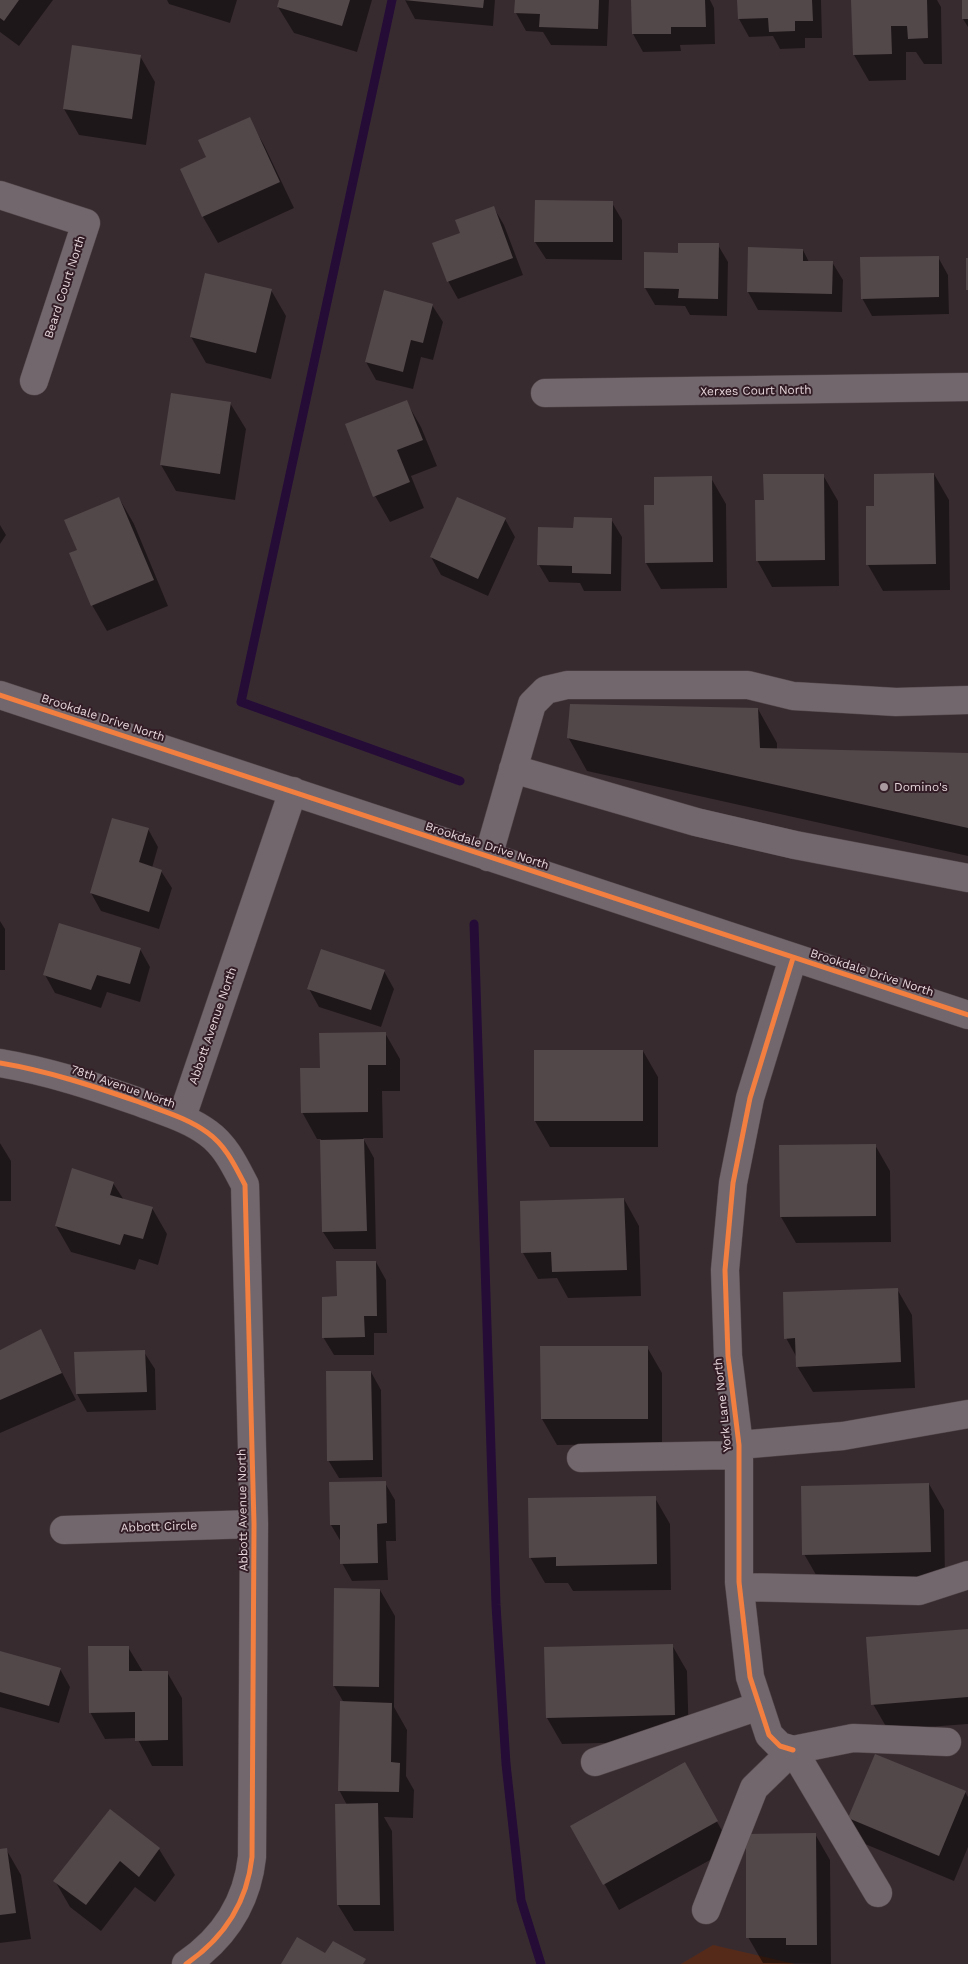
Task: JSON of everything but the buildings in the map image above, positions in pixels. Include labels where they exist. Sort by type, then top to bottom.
[{"type":"street","name":"Beard Court North","points":[[0,195],[86,223],[34,381]]},
{"type":"street","name":"Xerxes Court North","points":[[545,392],[968,387]]},
{"type":"street","points":[[488,856],[532,704],[546,690],[567,685],[748,685],[793,696],[896,702],[968,700]]},
{"type":"street","name":"Brookdale Drive North","points":[[0,695],[968,1015]]},
{"type":"street","points":[[513,769],[696,822],[777,841],[968,878]]},
{"type":"street","name":"Abbott Avenue North","points":[[186,1964],[203,1952],[227,1925],[249,1883],[252,1857],[254,1524],[244,1185],[231,1156],[209,1133],[182,1117],[292,791]]},
{"type":"street","name":"York Lane North","points":[[793,958],[750,1098],[733,1183],[725,1270],[728,1356],[739,1450],[740,1587],[750,1677],[769,1734],[780,1746],[793,1750]]},
{"type":"street","name":"78th Avenue North","points":[[0,1063],[26,1067],[83,1083],[182,1117]]},
{"type":"street","name":"York Lane North","points":[[739,1450],[843,1436],[968,1414]]},
{"type":"street","points":[[581,1458],[739,1450]]},
{"type":"street","name":"Abbott Circle","points":[[64,1530],[254,1524]]},
{"type":"street","points":[[740,1587],[919,1592],[968,1574]]},
{"type":"street","points":[[595,1762],[759,1706]]},
{"type":"street","points":[[706,1910],[754,1788],[793,1750],[853,1738],[947,1742]]},
{"type":"street","points":[[793,1750],[878,1893]]},
{"type":"shaded area","points":[[713,1945],[795,1964],[681,1964]]},
{"type":"waterway","points":[[392,0],[241,702],[460,781]]},
{"type":"waterway","points":[[474,924],[496,1605],[506,1764],[521,1900],[541,1964]]},
{"type":"cycle path","points":[[0,695],[968,1015]]},
{"type":"cycle path","points":[[793,958],[750,1098],[733,1183],[725,1270],[728,1356],[739,1445],[739,1582],[750,1677],[769,1735],[780,1746],[793,1750]]},
{"type":"cycle path","points":[[0,1063],[36,1070],[87,1085],[175,1115],[192,1123],[208,1133],[220,1144],[230,1157],[245,1185],[254,1524],[252,1857],[245,1889],[231,1918],[212,1943],[186,1964]]},
{"type":"place","name":"Domino's","points":[[884,787]]}]
